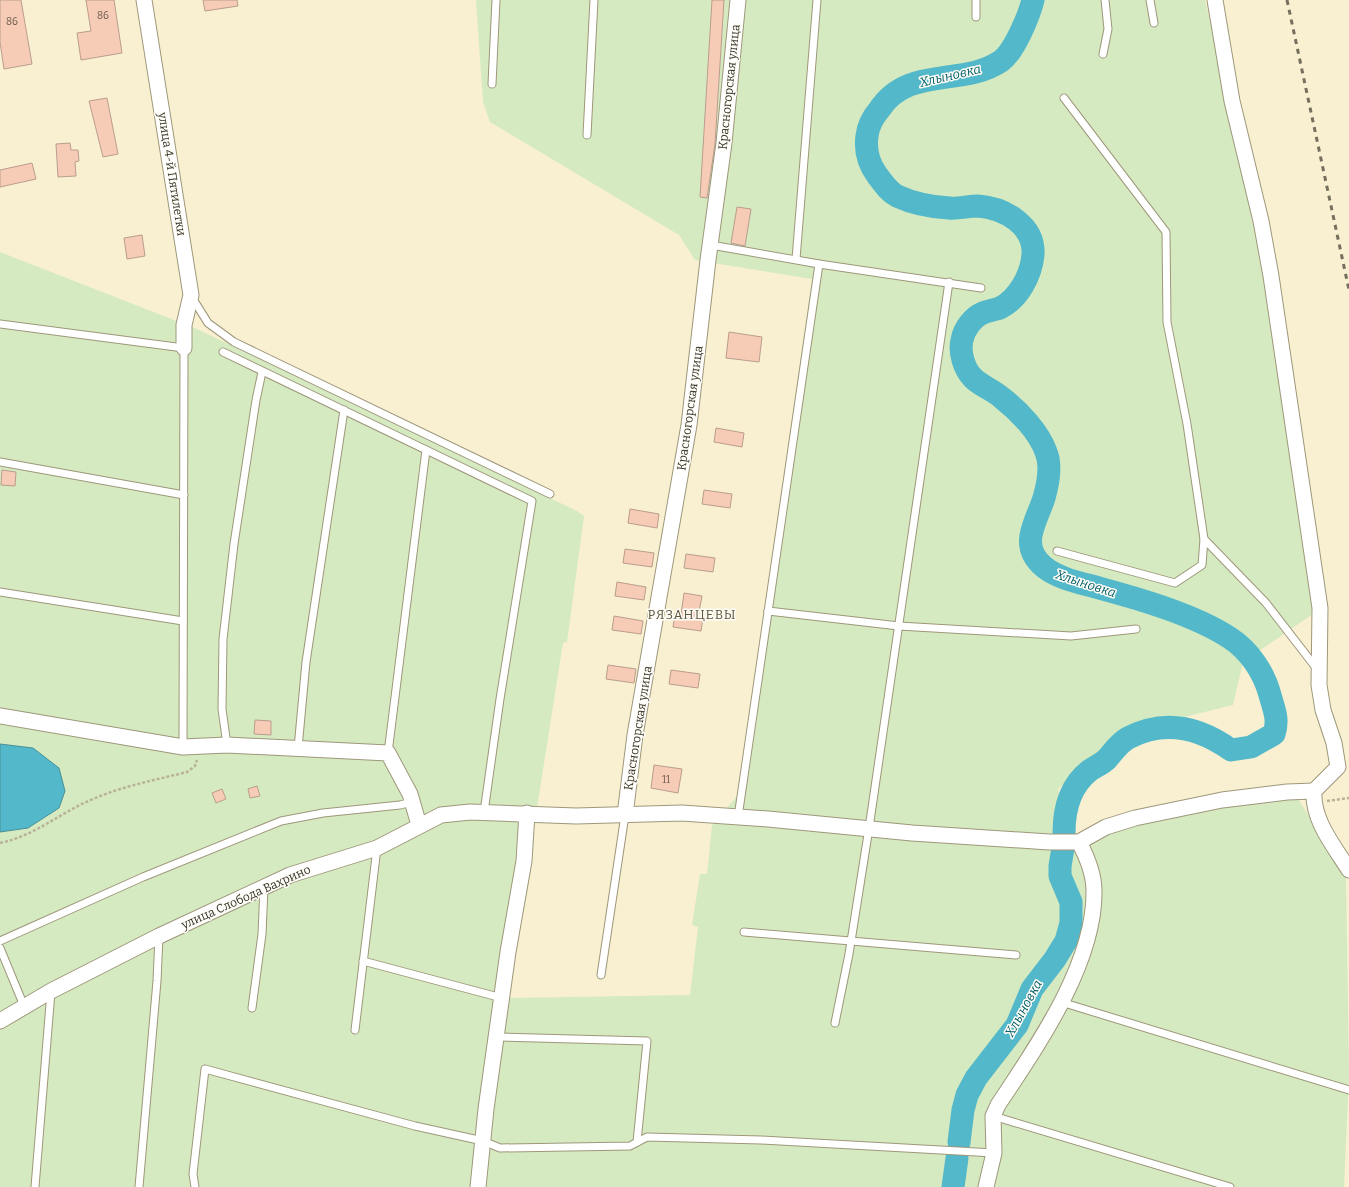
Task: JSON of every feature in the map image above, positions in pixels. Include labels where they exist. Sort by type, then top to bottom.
[{"type":"street","name":"улица 4-й Пятилетки","points":[[144,0],[191,295],[184,325],[184,348]]},
{"type":"street","name":"Красногорская улица","points":[[625,814],[635,735],[689,425],[724,143],[738,0]]},
{"type":"street","points":[[1215,0],[1232,101],[1262,221],[1320,608],[1319,671],[1323,710],[1334,743],[1338,767],[1313,797]]},
{"type":"street","points":[[0,716],[183,747],[227,745],[388,753],[412,802],[419,825]]},
{"type":"street","points":[[986,1187],[994,1153],[993,1116],[998,1105],[1054,1017],[1084,952],[1094,891],[1087,856],[1079,842],[1106,827],[1135,818],[1222,800],[1287,792],[1313,797]]},
{"type":"street","points":[[1313,797],[1326,835],[1349,870]]},
{"type":"street","name":"улица Слобода Вахрино","points":[[0,1021],[51,991],[159,936],[290,875],[377,848],[441,815],[484,812],[576,816],[682,813],[1055,842],[1079,842]]},
{"type":"street","points":[[478,1187],[496,1037],[524,861],[527,813]]},
{"type":"lane","points":[[492,84],[496,0]]},
{"type":"lane","points":[[587,136],[594,0]]},
{"type":"lane","points":[[796,259],[817,0]]},
{"type":"lane","points":[[976,0],[976,17]]},
{"type":"lane","points":[[1103,54],[1108,29],[1105,0]]},
{"type":"lane","points":[[1150,0],[1154,23]]},
{"type":"lane","points":[[1057,551],[1175,583],[1202,565],[1204,539],[1187,424],[1167,322],[1166,232],[1064,98]]},
{"type":"lane","points":[[711,245],[819,264],[949,282],[981,288]]},
{"type":"lane","points":[[738,817],[819,264]]},
{"type":"lane","points":[[835,1023],[849,954],[850,940],[869,828],[949,282]]},
{"type":"lane","points":[[191,295],[196,307],[208,323],[234,342],[550,494]]},
{"type":"lane","points":[[0,324],[184,348],[183,747]]},
{"type":"lane","points":[[223,352],[532,501],[500,699],[484,812]]},
{"type":"lane","points":[[227,745],[222,709],[223,639],[237,529],[262,372]]},
{"type":"lane","points":[[298,748],[306,662],[344,410]]},
{"type":"lane","points":[[388,753],[426,450]]},
{"type":"lane","points":[[0,462],[184,494]]},
{"type":"lane","points":[[1204,539],[1266,603],[1319,671]]},
{"type":"lane","points":[[0,592],[183,621]]},
{"type":"lane","points":[[768,611],[899,626],[1071,636],[1136,629]]},
{"type":"lane","points":[[0,941],[143,877],[281,821],[323,813],[400,805],[412,802]]},
{"type":"lane","points":[[601,975],[625,814]]},
{"type":"lane","points":[[355,1030],[377,848]]},
{"type":"lane","points":[[252,1008],[262,934],[264,887]]},
{"type":"lane","points":[[744,932],[850,940],[1016,956]]},
{"type":"lane","points":[[139,1187],[157,982],[159,936]]},
{"type":"lane","points":[[0,948],[24,1006]]},
{"type":"lane","points":[[363,961],[502,998]]},
{"type":"lane","points":[[35,1187],[51,991]]},
{"type":"lane","points":[[1061,1002],[1349,1090]]},
{"type":"lane","points":[[496,1037],[647,1041],[638,1142]]},
{"type":"lane","points":[[195,1187],[193,1174],[205,1069],[414,1126],[483,1141],[500,1148],[630,1146],[647,1137],[761,1140],[994,1153]]},
{"type":"lane","points":[[993,1116],[1230,1187]]},
{"type":"path","points":[[0,843],[17,839],[41,829],[65,813],[111,792],[187,772],[195,766],[201,746]]},
{"type":"path","points":[[1313,797],[1349,798]]},
{"type":"green space","points":[[476,0],[1205,0],[1252,204],[1313,614],[1243,662],[1233,705],[1160,723],[1103,751],[1058,789],[1079,841],[1114,825],[1292,789],[1346,875],[1349,1075],[1344,1187],[0,1187],[0,252],[197,329],[577,511],[584,516],[567,642],[563,643],[507,998],[690,995],[698,927],[692,925],[700,874],[707,874],[712,825],[738,795],[812,279],[695,260],[679,235],[490,122],[483,102]]},
{"type":"water","points":[[0,744],[33,748],[59,768],[65,791],[59,808],[28,828],[0,832]]},
{"type":"building","points":[[0,0],[21,0],[32,64],[4,69],[0,42]]},
{"type":"building","points":[[86,0],[114,0],[122,53],[81,60],[77,33],[91,31]]},
{"type":"building","points":[[203,0],[237,0],[238,6],[205,11]]},
{"type":"building","points":[[712,0],[724,0],[715,144],[707,198],[700,197]]},
{"type":"building","points":[[107,98],[118,154],[103,157],[89,101]]},
{"type":"building","points":[[70,143],[71,150],[78,150],[79,161],[75,162],[76,176],[58,177],[56,144]]},
{"type":"building","points":[[32,163],[36,179],[0,187],[0,170]]},
{"type":"building","points":[[737,207],[751,209],[745,246],[731,243]]},
{"type":"building","points":[[142,235],[145,256],[127,259],[124,238]]},
{"type":"building","points":[[729,332],[762,337],[759,362],[726,358]]},
{"type":"building","points":[[716,428],[744,433],[742,447],[714,442]]},
{"type":"building","points":[[2,470],[16,472],[15,486],[1,485]]},
{"type":"building","points":[[704,490],[732,494],[730,508],[702,504]]},
{"type":"building","points":[[630,509],[659,514],[657,528],[628,523]]},
{"type":"building","points":[[625,549],[654,553],[652,567],[623,563]]},
{"type":"building","points":[[686,554],[715,558],[713,572],[684,568]]},
{"type":"building","points":[[617,582],[646,587],[644,600],[615,596]]},
{"type":"building","points":[[684,593],[702,596],[698,617],[703,618],[701,631],[673,627],[675,613],[681,614]]},
{"type":"building","points":[[614,616],[643,621],[641,634],[612,630]]},
{"type":"building","points":[[608,665],[636,669],[634,683],[606,679]]},
{"type":"building","points":[[671,670],[700,674],[698,688],[669,684]]},
{"type":"building","points":[[255,720],[271,721],[271,735],[254,734]]},
{"type":"building","points":[[654,765],[682,769],[678,793],[651,788]]},
{"type":"building","points":[[257,786],[260,796],[250,798],[248,789]]},
{"type":"building","points":[[222,789],[226,799],[216,803],[212,793]]},
{"type":"waterway","name":"Хлыновка","points":[[1033,0],[1025,24],[1016,42],[1001,61],[986,69],[920,82],[905,87],[891,96],[879,110],[868,129],[867,152],[870,162],[874,171],[884,184],[897,196],[916,203],[936,207],[988,207],[1007,214],[1016,220],[1029,235],[1032,244],[1032,263],[1030,271],[1018,293],[1007,304],[1000,308],[983,313],[972,320],[963,336],[961,350],[967,370],[973,378],[998,395],[1022,416],[1039,437],[1048,457],[1048,481],[1044,498],[1031,534],[1030,542],[1036,559],[1044,567],[1063,578],[1167,608],[1201,622],[1230,638],[1244,649],[1260,671],[1267,687],[1276,719],[1274,734],[1251,747],[1231,750],[1206,736],[1181,728],[1168,727],[1155,729],[1141,732],[1128,738],[1119,745],[1107,759],[1082,777],[1077,784],[1069,799],[1065,816],[1064,833]]},
{"type":"waterway","name":"Хлыновка","points":[[959,1142],[963,1110],[967,1095],[976,1078],[1017,1025],[1032,989],[1055,959],[1066,941],[1071,923],[1071,902],[1060,876],[1063,848]]},
{"type":"waterway","name":"Хлыновка","points":[[953,1187],[957,1158]]},
{"type":"railway","points":[[1287,0],[1349,290]]},
{"type":"district","name":"РЯЗАНЦЕВЫ","points":[[692,614]]}]
